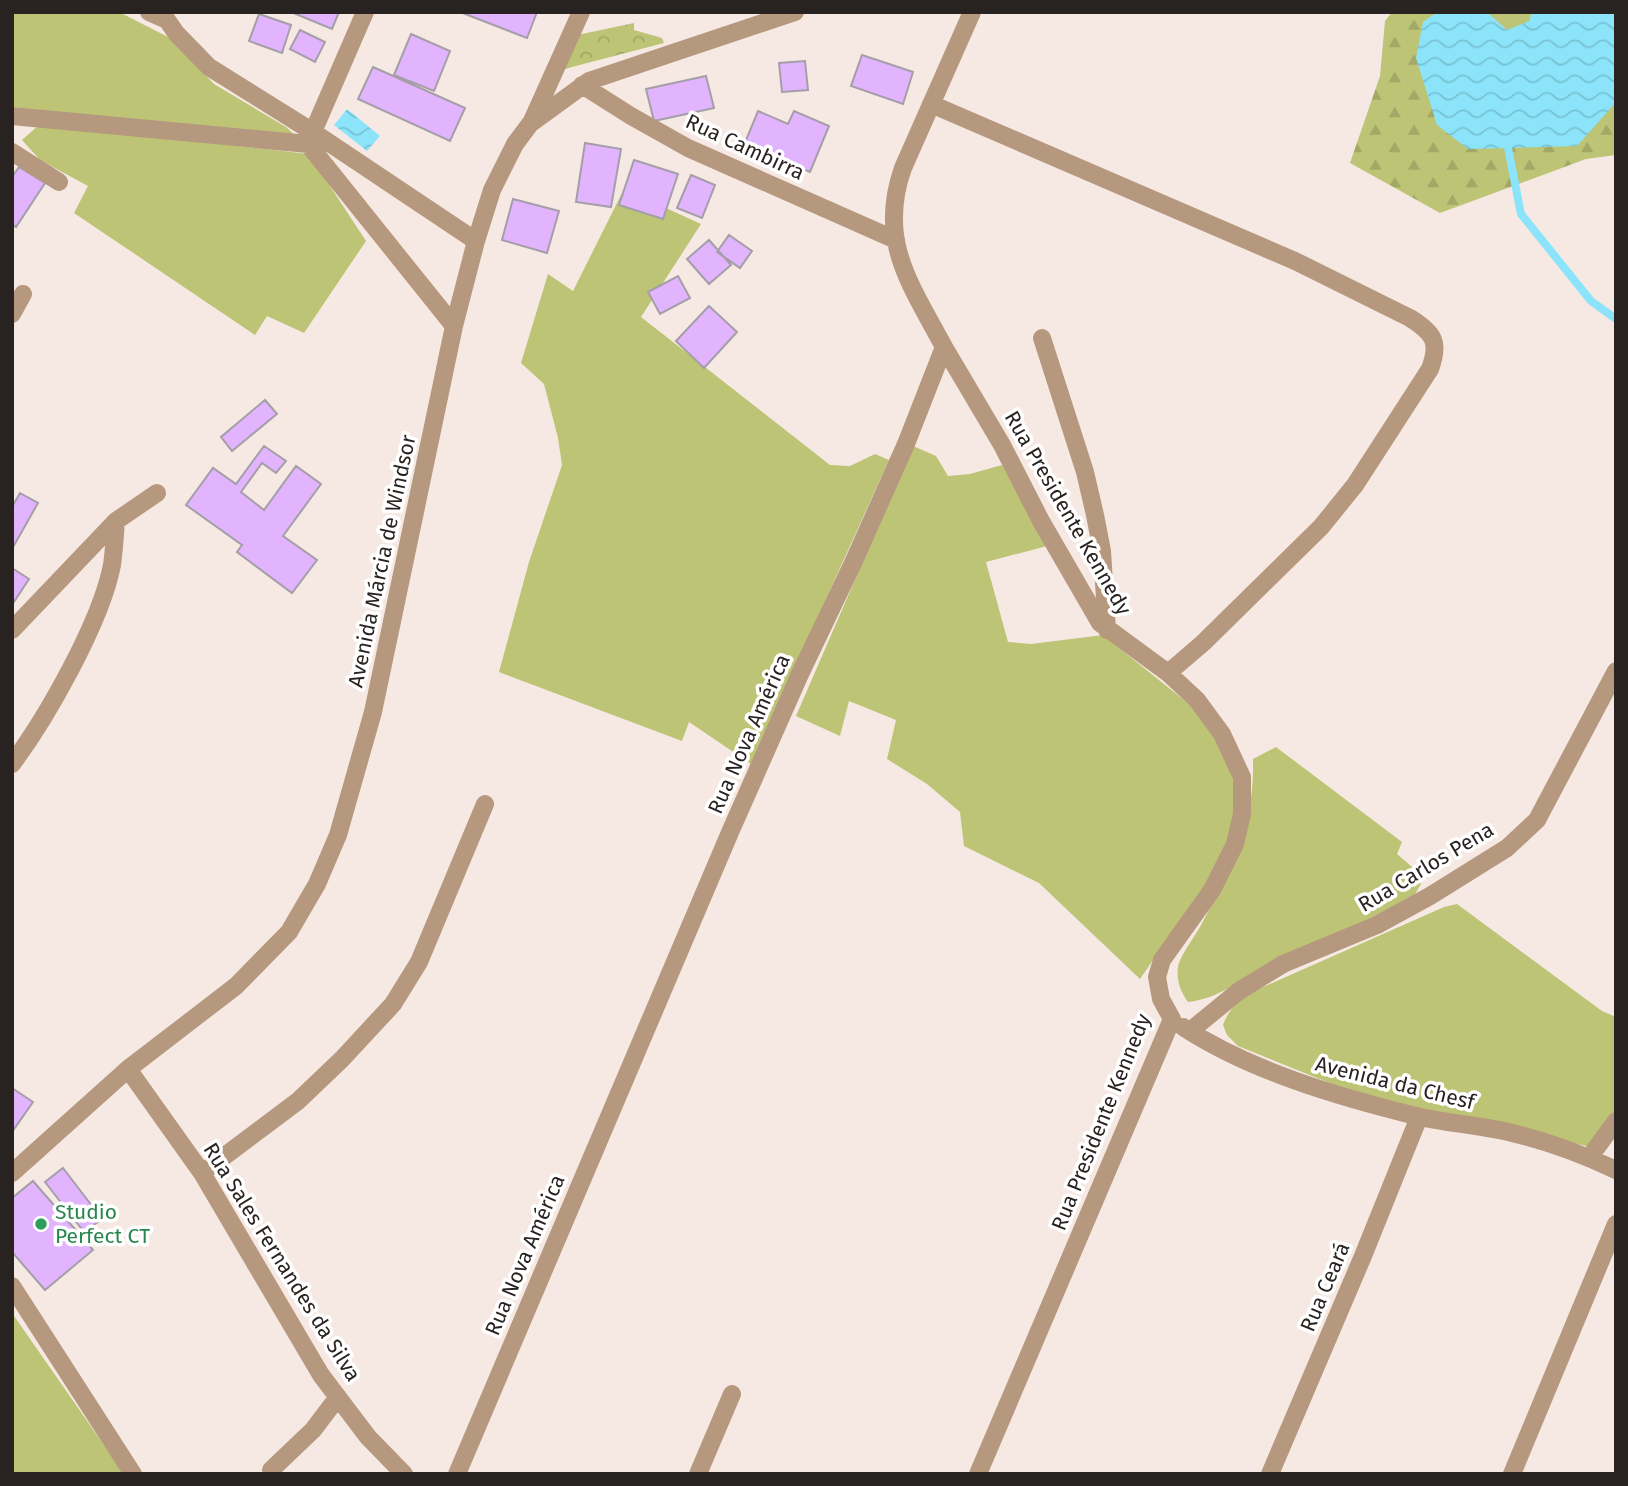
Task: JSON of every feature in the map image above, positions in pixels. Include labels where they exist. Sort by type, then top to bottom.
[{"type":"street","points":[[149,12],[166,16],[176,33],[209,67],[310,138],[476,241]]},
{"type":"street","points":[[310,138],[365,12]]},
{"type":"street","points":[[530,124],[581,12]]},
{"type":"street","name":"Avenida Márcia de Windsor","points":[[12,1173],[128,1069],[236,986],[289,932],[317,884],[338,835],[373,712],[454,326],[476,241],[501,172],[515,144],[530,124],[582,85],[609,73],[742,32],[795,12]]},
{"type":"street","points":[[944,347],[904,272],[892,210],[895,191],[972,12]]},
{"type":"street","name":"Rua Cambirra","points":[[582,85],[688,148],[896,240]]},
{"type":"street","points":[[931,104],[1294,261],[1410,318],[1425,327],[1432,336],[1436,352],[1430,369],[1355,485],[1286,564],[1168,673]]},
{"type":"street","points":[[12,116],[310,138],[454,326]]},
{"type":"street","points":[[12,152],[59,181]]},
{"type":"street","points":[[12,314],[23,294]]},
{"type":"street","points":[[1042,338],[1095,514],[1102,551],[1107,630]]},
{"type":"street","name":"Rua Presidente Kennedy","points":[[944,347],[1002,445],[1041,521],[1100,623],[1168,673],[1196,700],[1222,734],[1242,777],[1242,814],[1235,844],[1212,890],[1162,960],[1157,977],[1161,999],[1172,1019],[978,1474]]},
{"type":"street","name":"Rua Nova América","points":[[457,1474],[731,830],[800,674],[891,480],[944,347]]},
{"type":"street","points":[[12,630],[117,521],[157,493]]},
{"type":"street","points":[[12,764],[49,706],[100,605],[111,566],[117,521]]},
{"type":"street","name":"Rua Carlos Pena","points":[[1190,1031],[1239,991],[1283,964],[1377,925],[1430,897],[1507,848],[1537,820],[1616,671]]},
{"type":"street","points":[[202,1174],[298,1101],[393,1004],[419,962],[485,804]]},
{"type":"street","name":"Avenida da Chesf","points":[[1172,1019],[1190,1031],[1293,1080],[1419,1117],[1516,1134],[1589,1158],[1616,1170]]},
{"type":"street","name":"Rua Sales Fernandes da Silva","points":[[128,1069],[202,1174],[302,1343],[338,1397],[368,1437],[404,1474]]},
{"type":"street","name":"Rua Ceará","points":[[1270,1474],[1358,1269],[1419,1117]]},
{"type":"street","points":[[1589,1158],[1616,1121]]},
{"type":"street","points":[[1512,1474],[1616,1224]]},
{"type":"street","points":[[12,1286],[133,1474]]},
{"type":"street","points":[[698,1474],[732,1394]]},
{"type":"street","points":[[271,1469],[313,1430],[338,1397]]},
{"type":"green space","points":[[12,12],[119,12],[170,38],[214,84],[286,127],[299,139],[12,107]]},
{"type":"green space","points":[[1392,12],[1616,12],[1616,155],[1586,159],[1440,213],[1350,163],[1380,76],[1385,21]]},
{"type":"green space","points":[[634,23],[634,30],[662,38],[664,43],[549,73],[563,38]]},
{"type":"green space","points":[[40,124],[309,154],[366,241],[304,333],[267,316],[255,335],[74,213],[88,186],[40,160],[22,140]]},
{"type":"green space","points":[[624,189],[701,224],[641,317],[830,465],[850,466],[875,454],[889,460],[751,764],[689,722],[682,741],[499,672],[529,562],[562,465],[544,384],[521,363],[548,274],[573,291]]},
{"type":"green space","points":[[913,446],[936,456],[948,476],[970,474],[1002,465],[1047,546],[986,562],[1008,642],[1031,644],[1103,635],[1195,709],[1215,738],[1235,776],[1238,816],[1209,886],[1175,928],[1140,979],[1039,883],[964,846],[960,812],[927,784],[887,759],[896,720],[849,701],[840,736],[796,716]]},
{"type":"green space","points":[[1276,747],[1402,842],[1397,854],[1418,872],[1421,884],[1414,896],[1406,902],[1272,964],[1221,992],[1188,1002],[1178,982],[1179,962],[1201,925],[1239,846],[1250,805],[1253,759]]},
{"type":"green space","points":[[1457,904],[1602,1011],[1616,1017],[1616,1113],[1590,1147],[1501,1126],[1384,1105],[1238,1046],[1227,1035],[1223,1025],[1231,1009],[1254,991],[1444,907]]},
{"type":"green space","points":[[12,1313],[124,1474],[12,1474]]},
{"type":"water","points":[[1437,12],[1487,12],[1507,30],[1529,21],[1532,12],[1616,12],[1616,102],[1577,146],[1468,149],[1437,125],[1416,58],[1423,22]]},
{"type":"water","points":[[347,109],[380,136],[367,151],[334,125]]},
{"type":"building","points":[[291,12],[339,12],[332,29]]},
{"type":"building","points":[[460,12],[537,12],[527,38]]},
{"type":"building","points":[[259,14],[291,25],[282,53],[249,41]]},
{"type":"building","points":[[300,30],[325,42],[315,62],[290,49]]},
{"type":"building","points":[[411,34],[450,51],[434,91],[394,75]]},
{"type":"building","points":[[862,55],[913,72],[903,104],[851,86]]},
{"type":"building","points":[[805,61],[808,90],[782,92],[779,63]]},
{"type":"building","points":[[373,67],[465,108],[450,141],[358,99]]},
{"type":"building","points":[[706,76],[714,108],[654,121],[646,89]]},
{"type":"building","points":[[758,111],[788,124],[794,111],[829,126],[810,172],[744,145]]},
{"type":"building","points":[[585,143],[621,149],[611,207],[576,202]]},
{"type":"building","points":[[634,160],[678,174],[663,219],[619,205]]},
{"type":"building","points":[[19,167],[45,183],[16,227],[12,224],[12,177]]},
{"type":"building","points":[[691,175],[715,185],[702,218],[677,208]]},
{"type":"building","points":[[513,199],[559,211],[547,253],[502,240]]},
{"type":"building","points":[[729,235],[752,251],[740,268],[717,252]]},
{"type":"building","points":[[709,240],[731,265],[709,284],[687,259]]},
{"type":"building","points":[[678,276],[690,298],[660,314],[648,292]]},
{"type":"building","points":[[709,306],[737,332],[704,368],[676,341]]},
{"type":"building","points":[[265,400],[277,414],[232,451],[221,437]]},
{"type":"building","points":[[264,446],[286,461],[276,473],[262,463],[241,492],[264,510],[296,466],[321,484],[283,536],[317,560],[292,593],[237,552],[242,545],[186,505],[213,468],[236,484]]},
{"type":"building","points":[[20,493],[38,503],[12,549],[12,507]]},
{"type":"building","points":[[12,568],[29,579],[12,605]]},
{"type":"building","points":[[12,1088],[33,1102],[12,1132]]},
{"type":"building","points":[[63,1168],[102,1219],[84,1232],[45,1182]]},
{"type":"building","name":"Studio Perfect CT","points":[[33,1181],[93,1250],[45,1290],[12,1252],[12,1198]]},
{"type":"waterway","points":[[1508,148],[1521,214],[1591,301],[1616,319]]},
{"type":"place","name":"Studio Perfect CT","points":[[41,1224]]}]
